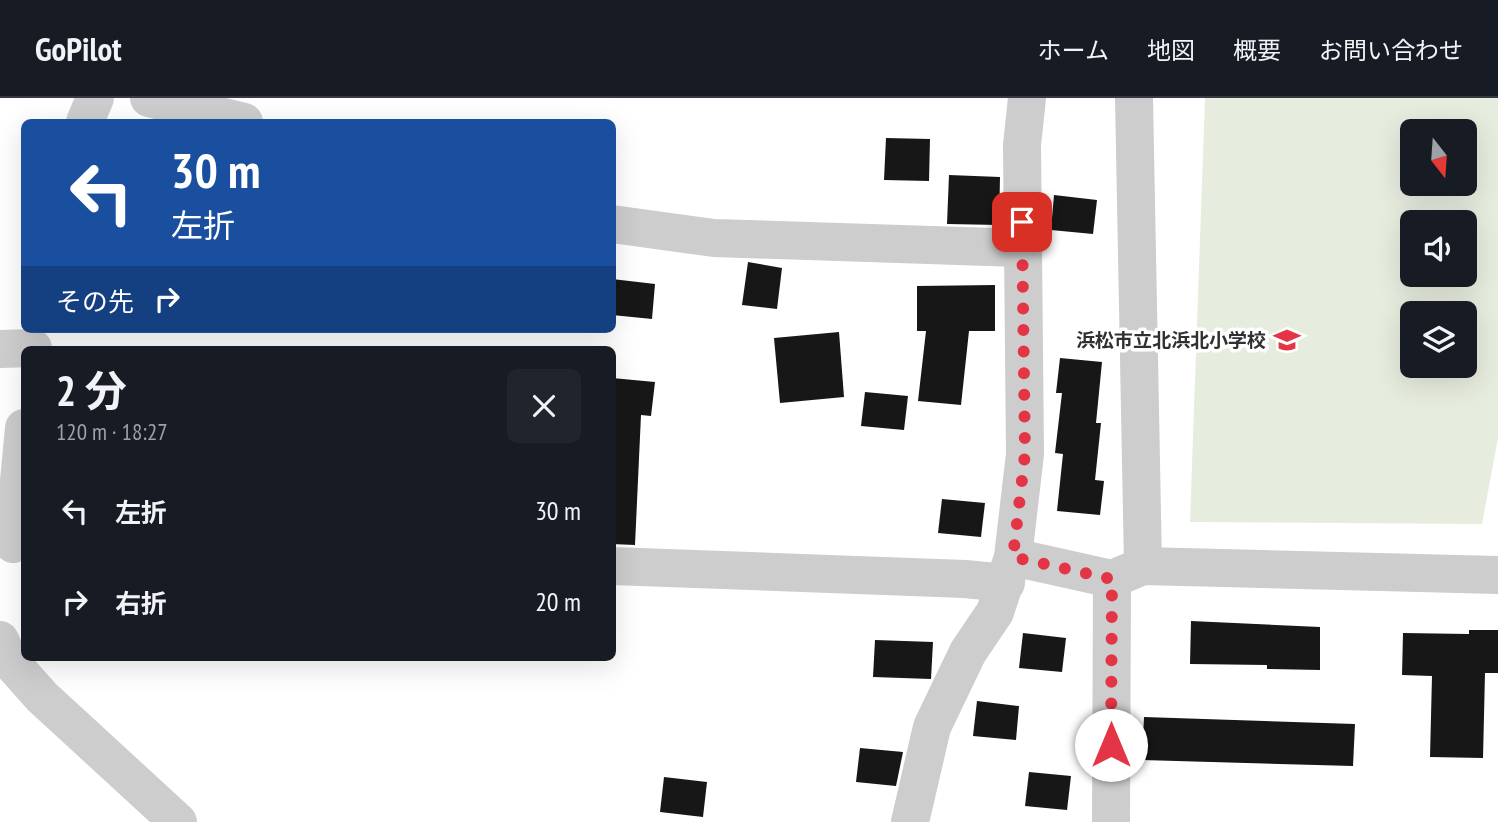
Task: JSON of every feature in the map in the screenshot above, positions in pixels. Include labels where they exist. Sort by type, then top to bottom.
[{"type":"street","points":[[86,119],[95,98]]},
{"type":"street","points":[[149,98],[158,98],[233,119]]},
{"type":"street","points":[[910,822],[932,727],[968,652],[995,612],[1009,570],[1025,454],[1022,145],[1027,98]]},
{"type":"street","points":[[1111,822],[1128,573],[1134,98]]},
{"type":"street","points":[[616,225],[714,238],[1022,248]]},
{"type":"street","points":[[12,544],[21,458]]},
{"type":"street","points":[[616,566],[965,579],[1009,570],[1498,575]]},
{"type":"street","points":[[0,640],[9,660],[42,697],[178,822]]},
{"type":"shaded area","name":"浜松市立北浜北小学校","points":[[1205,98],[1498,98],[1498,438],[1482,524],[1190,522]]},
{"type":"building","points":[[886,138],[930,139],[929,181],[884,180]]},
{"type":"building","points":[[949,175],[1000,177],[999,225],[947,224]]},
{"type":"building","points":[[1054,195],[1097,200],[1093,234],[1051,230]]},
{"type":"building","points":[[748,262],[782,268],[777,309],[742,305]]},
{"type":"building","points":[[616,279],[655,284],[652,319],[616,315]]},
{"type":"building","points":[[995,285],[995,331],[969,331],[961,405],[918,401],[926,331],[917,331],[917,286]]},
{"type":"building","points":[[839,332],[844,397],[780,403],[774,338]]},
{"type":"building","points":[[1060,358],[1102,362],[1096,423],[1101,423],[1095,480],[1104,481],[1100,515],[1057,511],[1063,454],[1055,453],[1062,393],[1056,393]]},
{"type":"building","points":[[616,378],[655,382],[651,416],[641,415],[635,545],[616,544]]},
{"type":"building","points":[[865,392],[908,396],[904,430],[861,426]]},
{"type":"building","points":[[942,499],[985,503],[981,537],[938,533]]},
{"type":"building","points":[[1191,621],[1320,627],[1320,670],[1267,669],[1267,665],[1190,664]]},
{"type":"building","points":[[1469,630],[1498,630],[1498,673],[1485,673],[1483,758],[1430,757],[1432,676],[1402,675],[1403,633],[1469,634]]},
{"type":"building","points":[[1023,633],[1066,638],[1062,672],[1019,668]]},
{"type":"building","points":[[875,640],[933,642],[931,679],[873,677]]},
{"type":"building","points":[[977,701],[1019,706],[1016,740],[973,736]]},
{"type":"building","points":[[1144,717],[1355,724],[1353,766],[1142,760]]},
{"type":"building","points":[[860,748],[903,752],[896,786],[856,782]]},
{"type":"building","points":[[1029,772],[1071,776],[1067,810],[1025,806]]},
{"type":"building","points":[[664,777],[707,782],[703,817],[660,812]]},
{"type":"place","name":"浜松市立北浜北小学校","points":[[1287,340]]},
{"type":"route","points":[[1022,222],[1025,454],[1013,557],[1112,579],[1111,745]]}]
